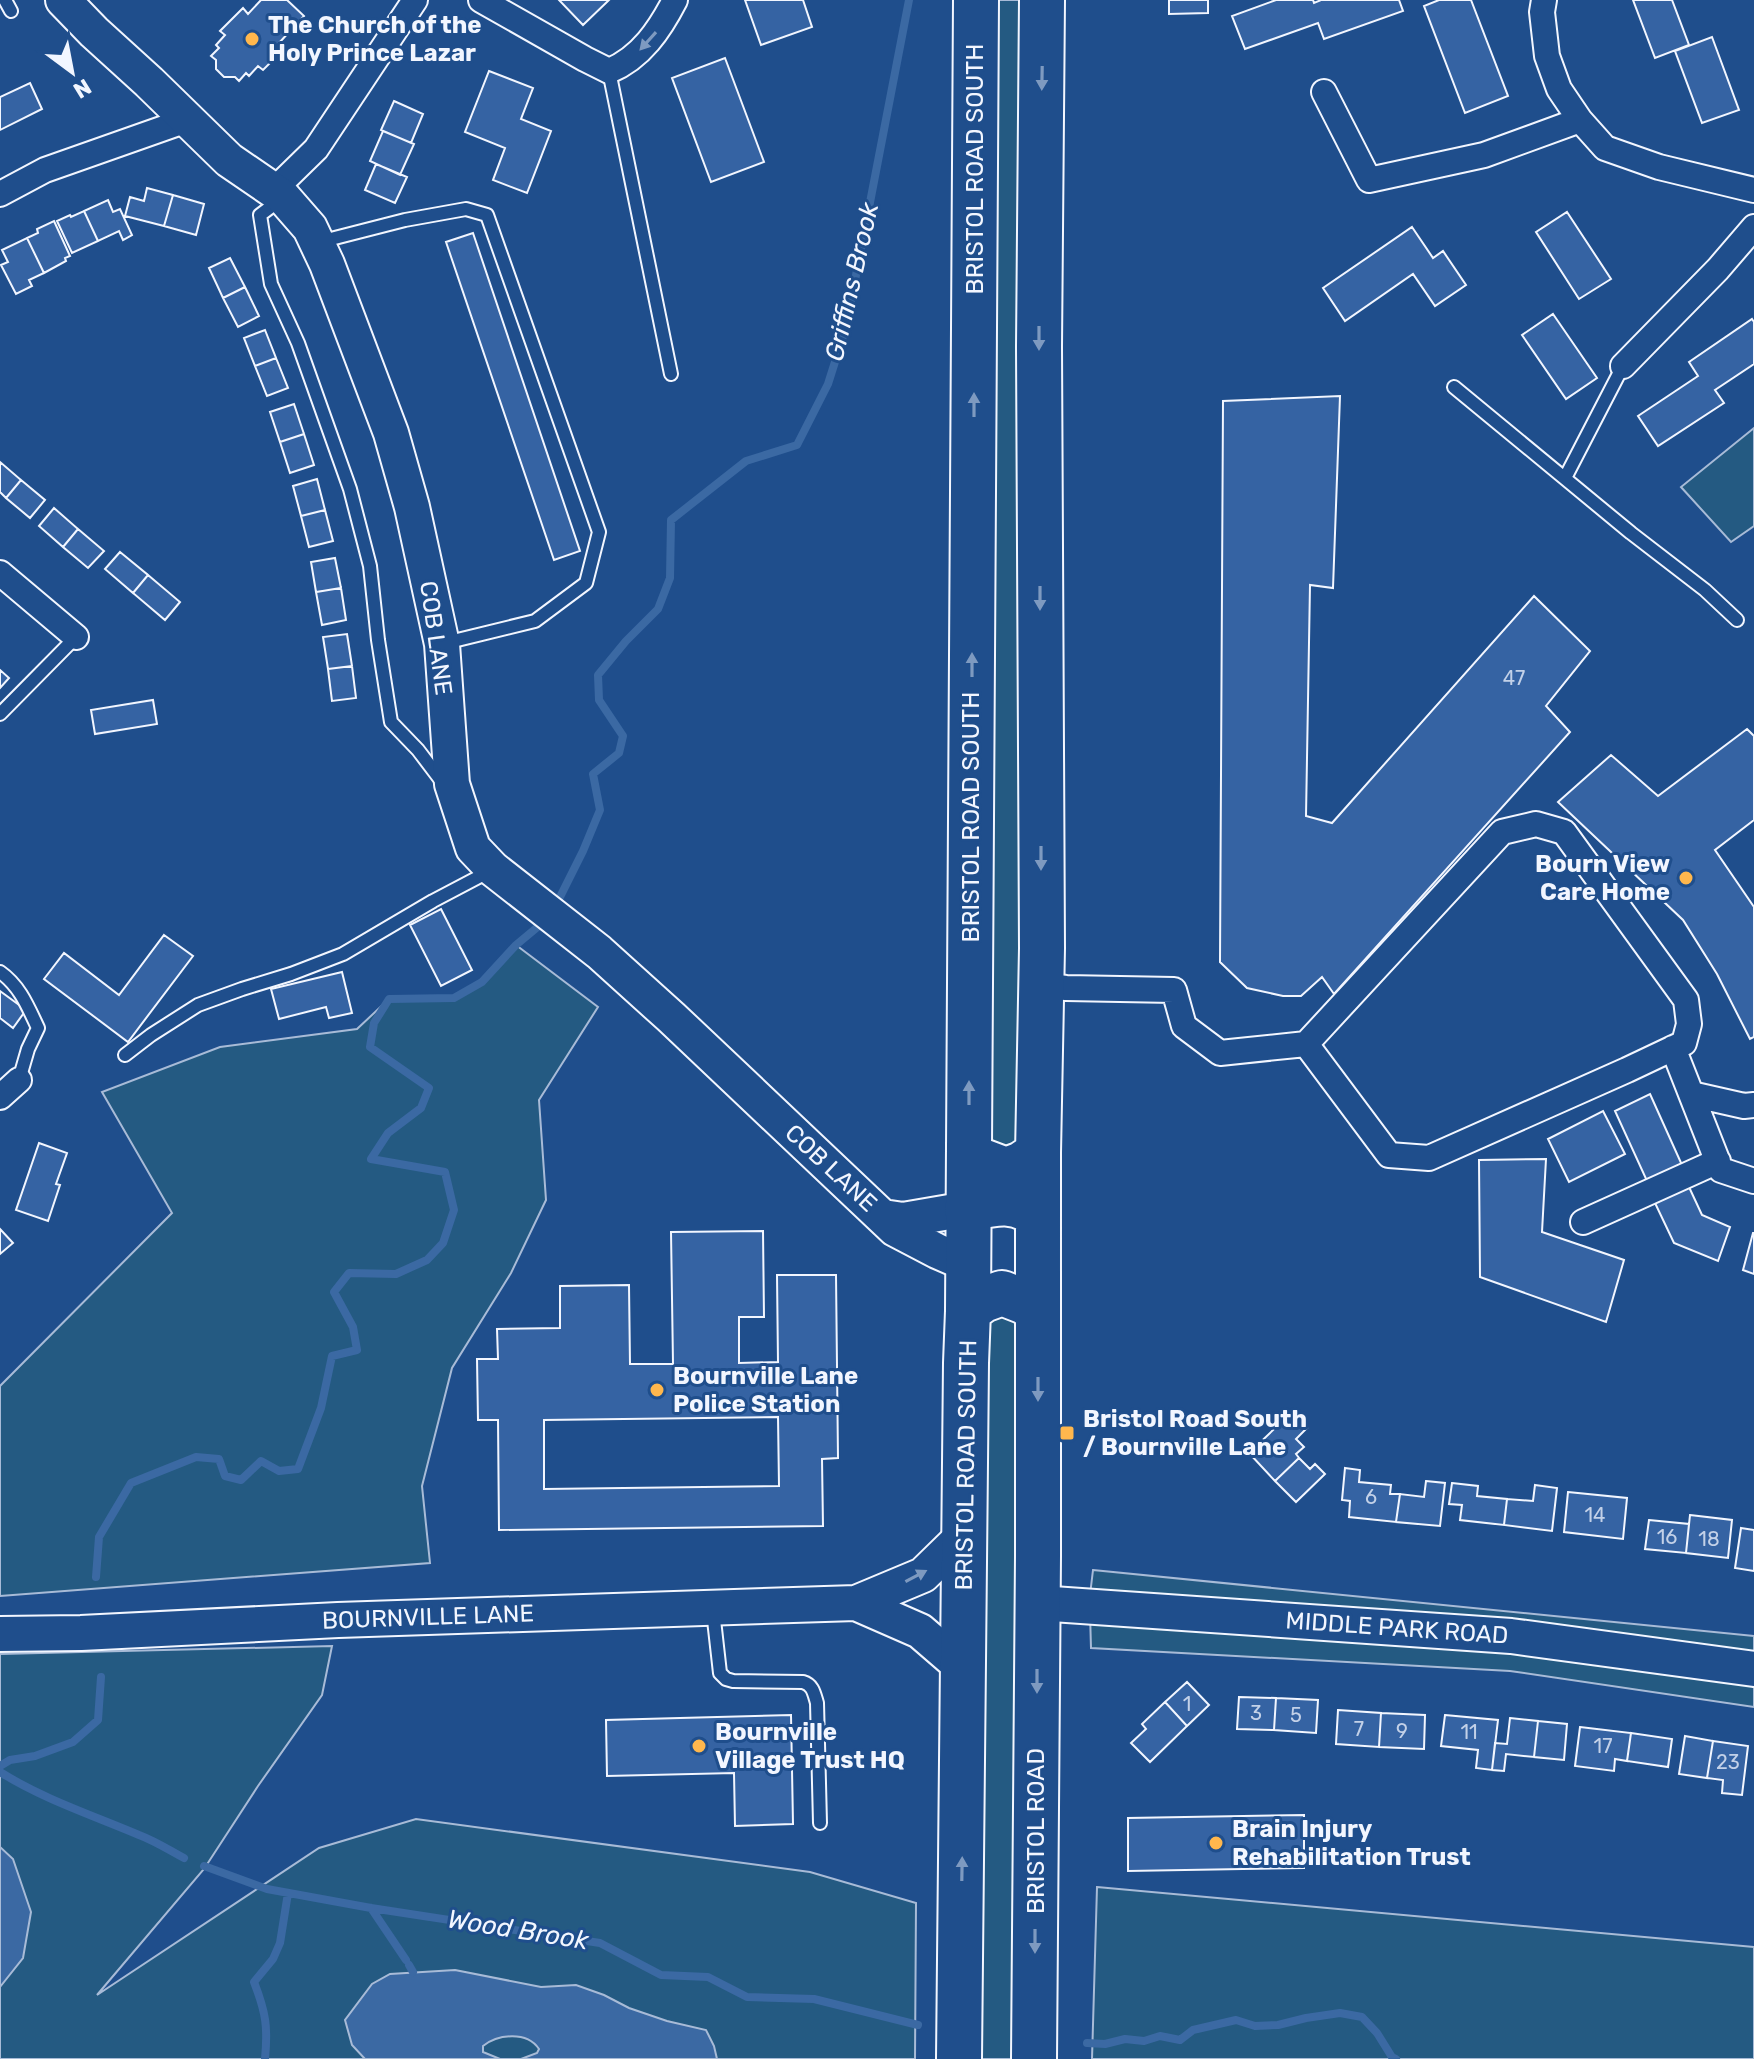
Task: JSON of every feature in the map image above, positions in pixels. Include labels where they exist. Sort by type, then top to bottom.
[{"type":"highway","name":"BRISTOL ROAD SOUTH","points":[[964,1651],[976,0]]},
{"type":"highway","points":[[1038,1603],[1042,0]]},
{"type":"highway","points":[[969,1156],[1006,1170],[1038,1153]]},
{"type":"highway","points":[[967,1209],[1005,1201],[1029,1209],[1038,1236],[1022,1267],[1003,1272],[967,1264]]},
{"type":"highway","points":[[968,1311],[983,1300],[1002,1293],[1038,1311]]},
{"type":"highway","name":"BRISTOL ROAD","points":[[1034,2059],[1038,1603]]},
{"type":"highway","points":[[959,2059],[964,1651]]},
{"type":"street","name":"COB LANE","points":[[63,0],[229,160],[278,194],[310,228],[327,264],[391,433],[412,507],[442,644],[452,784],[473,848],[493,869],[599,952],[671,1017],[895,1229],[967,1264]]},
{"type":"street","points":[[481,0],[609,71],[623,65],[644,47],[675,0]]},
{"type":"street","points":[[1544,0],[1542,12],[1547,56],[1559,89],[1580,120],[1605,148],[1659,167],[1754,190]]},
{"type":"street","points":[[278,194],[316,149],[413,1]]},
{"type":"street","points":[[1324,92],[1369,180],[1484,155],[1580,120]]},
{"type":"street","points":[[0,194],[45,170],[187,120]]},
{"type":"street","points":[[1623,366],[1718,269],[1754,227]]},
{"type":"street","points":[[0,573],[76,637]]},
{"type":"street","points":[[1041,985],[1174,990],[1184,1026],[1220,1053],[1306,1044],[1502,832],[1536,824],[1564,832],[1686,1000],[1689,1024],[1684,1043],[1429,1158],[1389,1155],[1306,1044]]},
{"type":"street","points":[[1673,1048],[1721,1170],[1754,1181]]},
{"type":"street","points":[[0,1097],[19,1080]]},
{"type":"street","points":[[1691,1094],[1744,1106],[1754,1105]]},
{"type":"street","points":[[1583,1222],[1718,1161]]},
{"type":"street","name":"COB LANE","points":[[883,1217],[903,1220],[925,1218],[967,1209]]},
{"type":"street","name":"BOURNVILLE LANE","points":[[0,1634],[856,1603],[923,1575],[965,1534]]},
{"type":"street","name":"BOURNVILLE LANE","points":[[856,1603],[964,1651]]},
{"type":"street","name":"MIDDLE PARK ROAD","points":[[1038,1603],[1511,1636],[1754,1669]]},
{"type":"lane","points":[[609,71],[671,374]]},
{"type":"lane","points":[[278,194],[260,215],[271,284],[298,343],[350,489],[370,566],[391,722],[440,779],[452,784]]},
{"type":"lane","points":[[317,243],[405,220],[466,209],[487,215],[599,532],[586,583],[535,621],[442,644]]},
{"type":"lane","points":[[1565,478],[1623,366]]},
{"type":"lane","points":[[1454,387],[1705,590],[1737,620]]},
{"type":"lane","points":[[0,714],[76,637]]},
{"type":"lane","points":[[125,1055],[198,1005],[343,954],[493,869]]},
{"type":"lane","points":[[0,972],[25,998],[38,1028],[19,1080]]},
{"type":"lane","points":[[712,1608],[720,1673],[726,1679],[803,1682],[814,1691],[817,1703],[820,1823]]},
{"type":"shaded area","points":[[986,0],[1028,0],[1024,1138],[1011,1150],[979,1140]]},
{"type":"shaded area","points":[[1754,428],[1754,526],[1731,542],[1681,487]]},
{"type":"shaded area","points":[[516,945],[598,1007],[539,1100],[546,1200],[511,1273],[452,1368],[422,1486],[430,1563],[0,1596],[0,1386],[172,1213],[102,1092],[220,1047],[357,1029],[389,999],[454,998],[482,982]]},
{"type":"shaded area","points":[[1004,1307],[1022,1323],[1022,2059],[971,2059],[986,1318]]},
{"type":"shaded area","points":[[1093,1570],[1754,1636],[1754,1660],[1090,1595]]},
{"type":"shaded area","points":[[1090,1613],[1529,1650],[1754,1678],[1754,1707],[1510,1671],[1091,1648]]},
{"type":"shaded area","points":[[332,1646],[322,1695],[204,1869],[97,1995],[319,1848],[416,1819],[810,1872],[916,1903],[915,2059],[0,2059],[0,1654]]},
{"type":"shaded area","points":[[0,1847],[13,1859],[31,1912],[23,1958],[0,1987]]},
{"type":"shaded area","points":[[1097,1887],[1754,1947],[1754,2059],[1092,2059]]},
{"type":"shaded area","points":[[455,1970],[541,1987],[576,1985],[629,2008],[706,2030],[717,2059],[521,2059],[537,2053],[539,2049],[527,2039],[512,2036],[483,2046],[483,2052],[500,2059],[365,2059],[352,2045],[345,2020],[372,1984],[390,1974]]},
{"type":"building","name":"The Church of the Holy Prince Lazar","points":[[261,0],[287,0],[304,16],[279,43],[285,48],[263,70],[258,66],[239,81],[235,77],[224,77],[216,69],[216,60],[211,56],[225,35],[220,31],[243,8],[248,14]]},
{"type":"building","points":[[559,0],[609,0],[583,25]]},
{"type":"building","points":[[745,0],[803,0],[812,27],[761,45]]},
{"type":"building","points":[[1169,0],[1208,0],[1208,13],[1169,14]]},
{"type":"building","points":[[1276,0],[1313,0],[1314,3],[1321,0],[1399,0],[1403,11],[1324,39],[1318,23],[1245,49],[1232,16]]},
{"type":"building","points":[[1439,0],[1471,0],[1508,96],[1465,113],[1424,6]]},
{"type":"building","points":[[1633,0],[1672,0],[1689,45],[1655,58]]},
{"type":"building","points":[[1712,37],[1739,110],[1702,123],[1675,51]]},
{"type":"building","points":[[725,58],[764,162],[711,182],[672,78]]},
{"type":"building","points":[[489,71],[533,88],[521,119],[551,131],[527,193],[493,180],[505,148],[465,132]]},
{"type":"building","points":[[30,83],[42,109],[0,130],[0,97]]},
{"type":"building","points":[[394,101],[423,114],[411,143],[381,130]]},
{"type":"building","points":[[383,131],[414,144],[400,175],[370,161]]},
{"type":"building","points":[[376,164],[407,177],[395,203],[365,190]]},
{"type":"building","points":[[147,188],[173,195],[164,226],[125,216],[130,197],[144,201]]},
{"type":"building","points":[[173,195],[204,204],[196,235],[164,226]]},
{"type":"building","points":[[108,200],[113,212],[120,209],[132,235],[123,240],[119,231],[98,241],[84,211]]},
{"type":"building","points":[[84,211],[98,241],[72,253],[57,221]]},
{"type":"building","points":[[1567,212],[1611,279],[1579,299],[1536,232]]},
{"type":"building","points":[[54,221],[70,256],[44,273],[27,238]]},
{"type":"building","points":[[1412,227],[1433,258],[1443,251],[1466,285],[1435,306],[1413,274],[1345,321],[1323,288]]},
{"type":"building","points":[[473,233],[580,551],[554,560],[446,242]]},
{"type":"building","points":[[27,238],[44,273],[29,280],[32,286],[16,294],[1,265],[8,262],[2,250]]},
{"type":"building","points":[[230,258],[245,287],[223,298],[209,268]]},
{"type":"building","points":[[245,287],[259,316],[238,327],[223,298]]},
{"type":"building","points":[[1553,314],[1597,378],[1566,399],[1522,335]]},
{"type":"building","points":[[1752,319],[1754,364],[1715,390],[1724,403],[1658,446],[1638,416],[1698,376],[1689,362]]},
{"type":"building","points":[[265,330],[276,358],[255,366],[244,338]]},
{"type":"building","points":[[276,358],[288,388],[267,396],[255,366]]},
{"type":"building","points":[[1340,396],[1333,588],[1310,585],[1306,816],[1332,823],[1534,596],[1590,651],[1546,706],[1570,732],[1334,994],[1322,977],[1301,996],[1283,996],[1247,988],[1220,962],[1223,401]]},
{"type":"building","points":[[294,404],[304,434],[280,442],[270,412]]},
{"type":"building","points":[[304,434],[314,465],[290,473],[280,442]]},
{"type":"building","points":[[0,462],[21,480],[6,498],[0,492]]},
{"type":"building","points":[[317,479],[325,510],[301,516],[293,486]]},
{"type":"building","points":[[21,480],[45,500],[30,518],[6,498]]},
{"type":"building","points":[[54,508],[78,529],[63,547],[39,526]]},
{"type":"building","points":[[325,510],[333,541],[309,547],[301,516]]},
{"type":"building","points":[[78,529],[104,551],[88,568],[63,547]]},
{"type":"building","points":[[120,552],[148,575],[133,593],[105,569]]},
{"type":"building","points":[[335,558],[341,588],[316,592],[311,562]]},
{"type":"building","points":[[148,575],[180,602],[165,620],[133,593]]},
{"type":"building","points":[[341,588],[346,620],[322,625],[316,592]]},
{"type":"building","points":[[347,634],[352,666],[328,669],[323,637]]},
{"type":"building","points":[[352,666],[356,698],[332,701],[328,669]]},
{"type":"building","points":[[0,670],[9,678],[0,688]]},
{"type":"building","points":[[153,700],[157,724],[95,734],[91,710]]},
{"type":"building","name":"Bourn View Care Home","points":[[1747,729],[1754,736],[1754,820],[1715,850],[1754,907],[1754,1037],[1750,1039],[1717,974],[1683,920],[1558,802],[1611,755],[1658,796]]},
{"type":"building","points":[[441,909],[472,970],[441,986],[410,925]]},
{"type":"building","points":[[164,935],[193,956],[128,1042],[44,979],[64,953],[119,995]]},
{"type":"building","points":[[342,972],[352,1013],[329,1018],[326,1007],[279,1019],[271,989]]},
{"type":"building","points":[[0,991],[26,1010],[13,1028],[0,1018]]},
{"type":"building","points":[[1650,1094],[1682,1165],[1647,1181],[1615,1111]]},
{"type":"building","points":[[1603,1111],[1625,1154],[1569,1182],[1548,1139]]},
{"type":"building","points":[[39,1143],[67,1153],[48,1221],[16,1210]]},
{"type":"building","points":[[1546,1159],[1542,1232],[1624,1260],[1606,1322],[1480,1277],[1479,1160]]},
{"type":"building","points":[[1689,1187],[1702,1215],[1730,1227],[1718,1261],[1674,1243],[1655,1203]]},
{"type":"building","points":[[0,1229],[13,1243],[0,1254]]},
{"type":"building","name":"Bournville Lane Police Station","points":[[763,1231],[764,1317],[739,1317],[739,1363],[778,1362],[777,1275],[836,1275],[838,1458],[822,1459],[823,1526],[499,1530],[498,1420],[478,1420],[477,1359],[498,1359],[497,1329],[560,1328],[560,1286],[629,1285],[630,1364],[673,1364],[671,1232]],"holes":[[[778,1417],[779,1486],[544,1489],[544,1420]]]},
{"type":"building","points":[[1754,1233],[1754,1274],[1743,1270]]},
{"type":"building","points":[[1292,1412],[1307,1428],[1296,1439],[1304,1447],[1296,1454],[1299,1458],[1275,1481],[1249,1453]]},
{"type":"building","points":[[1299,1458],[1310,1469],[1315,1464],[1325,1474],[1296,1502],[1275,1481]]},
{"type":"building","points":[[1345,1468],[1360,1470],[1359,1482],[1391,1485],[1390,1494],[1400,1494],[1396,1522],[1349,1517],[1350,1501],[1342,1500]]},
{"type":"building","points":[[1426,1481],[1445,1483],[1440,1526],[1396,1522],[1400,1494],[1424,1497]]},
{"type":"building","points":[[1452,1483],[1478,1486],[1477,1496],[1507,1499],[1504,1525],[1460,1520],[1462,1505],[1449,1504]]},
{"type":"building","points":[[1535,1485],[1557,1488],[1552,1531],[1504,1525],[1507,1499],[1533,1501]]},
{"type":"building","points":[[1568,1492],[1627,1498],[1623,1539],[1564,1532]]},
{"type":"building","points":[[1690,1515],[1732,1520],[1728,1558],[1686,1553]]},
{"type":"building","points":[[1649,1520],[1689,1524],[1686,1553],[1645,1549]]},
{"type":"building","points":[[1741,1528],[1754,1530],[1754,1571],[1735,1568]]},
{"type":"building","points":[[1187,1682],[1209,1705],[1187,1726],[1165,1702]]},
{"type":"building","points":[[1239,1697],[1276,1698],[1274,1730],[1237,1729]]},
{"type":"building","points":[[1276,1698],[1318,1700],[1316,1733],[1274,1730]]},
{"type":"building","points":[[1165,1702],[1187,1726],[1150,1762],[1131,1743],[1146,1729],[1142,1724]]},
{"type":"building","points":[[1338,1710],[1381,1713],[1379,1747],[1336,1744]]},
{"type":"building","points":[[1381,1713],[1425,1715],[1424,1749],[1379,1747]]},
{"type":"building","name":"Bournville Village Trust HQ","points":[[791,1715],[793,1824],[735,1826],[734,1773],[607,1776],[606,1720]]},
{"type":"building","points":[[1445,1715],[1498,1720],[1492,1770],[1476,1768],[1478,1750],[1441,1746]]},
{"type":"building","points":[[1510,1718],[1538,1721],[1534,1757],[1506,1754],[1504,1771],[1492,1770],[1495,1743],[1507,1744]]},
{"type":"building","points":[[1538,1721],[1567,1724],[1564,1760],[1534,1757]]},
{"type":"building","points":[[1580,1727],[1631,1733],[1627,1761],[1615,1759],[1614,1771],[1575,1766]]},
{"type":"building","points":[[1631,1733],[1672,1739],[1668,1767],[1627,1761]]},
{"type":"building","points":[[1685,1736],[1713,1741],[1707,1778],[1679,1774]]},
{"type":"building","points":[[1713,1741],[1748,1746],[1742,1795],[1722,1793],[1723,1780],[1707,1778]]},
{"type":"building","name":"Brain Injury Rehabilitation Trust","points":[[1304,1815],[1304,1868],[1128,1871],[1128,1818]]},
{"type":"waterway","name":"Griffins Brook","points":[[554,909],[600,810],[593,774],[619,753],[623,736],[599,700],[598,675],[658,609],[670,578],[671,520],[746,461],[797,445],[828,384],[846,327],[909,0]]},
{"type":"waterway","name":"Griffins Brook","points":[[96,1577],[99,1537],[131,1483],[196,1457],[219,1459],[225,1476],[241,1480],[261,1461],[279,1471],[298,1469],[321,1408],[332,1356],[357,1350],[353,1327],[334,1292],[349,1273],[396,1274],[427,1260],[443,1243],[454,1210],[445,1172],[371,1159],[388,1133],[421,1108],[429,1088],[370,1047],[374,1023],[389,999],[454,998],[482,982],[516,945],[546,920]]},
{"type":"waterway","points":[[0,1766],[10,1760],[35,1756],[73,1742],[98,1720],[101,1677]]},
{"type":"waterway","name":"Wood Brook","points":[[0,1772],[50,1799],[145,1837],[184,1858]]},
{"type":"waterway","name":"Wood Brook","points":[[204,1866],[267,1889],[600,1943],[661,1975],[708,1977],[747,1997],[814,1999],[918,2025]]},
{"type":"waterway","points":[[265,2059],[265,2020],[254,1982],[273,1959],[280,1943],[288,1893]]},
{"type":"waterway","points":[[371,1908],[406,1960]]},
{"type":"waterway","points":[[409,1965],[413,1972]]},
{"type":"waterway","name":"Wood Brook","points":[[1087,2043],[1105,2044],[1125,2039],[1144,2041],[1160,2036],[1180,2040],[1193,2030],[1236,2020],[1255,2026],[1278,2025],[1340,2013],[1362,2017],[1396,2059]]},
{"type":"place","name":"The Church of the Holy Prince Lazar","points":[[252,39]]},
{"type":"place","name":"Bourn View Care Home","points":[[1686,878]]},
{"type":"place","name":"Bournville Lane Police Station","points":[[657,1390]]},
{"type":"place","name":"Bristol Road South / Bournville Lane","points":[[1067,1433]]},
{"type":"place","name":"Bournville Village Trust HQ","points":[[699,1746]]},
{"type":"place","name":"Brain Injury Rehabilitation Trust","points":[[1216,1843]]}]
